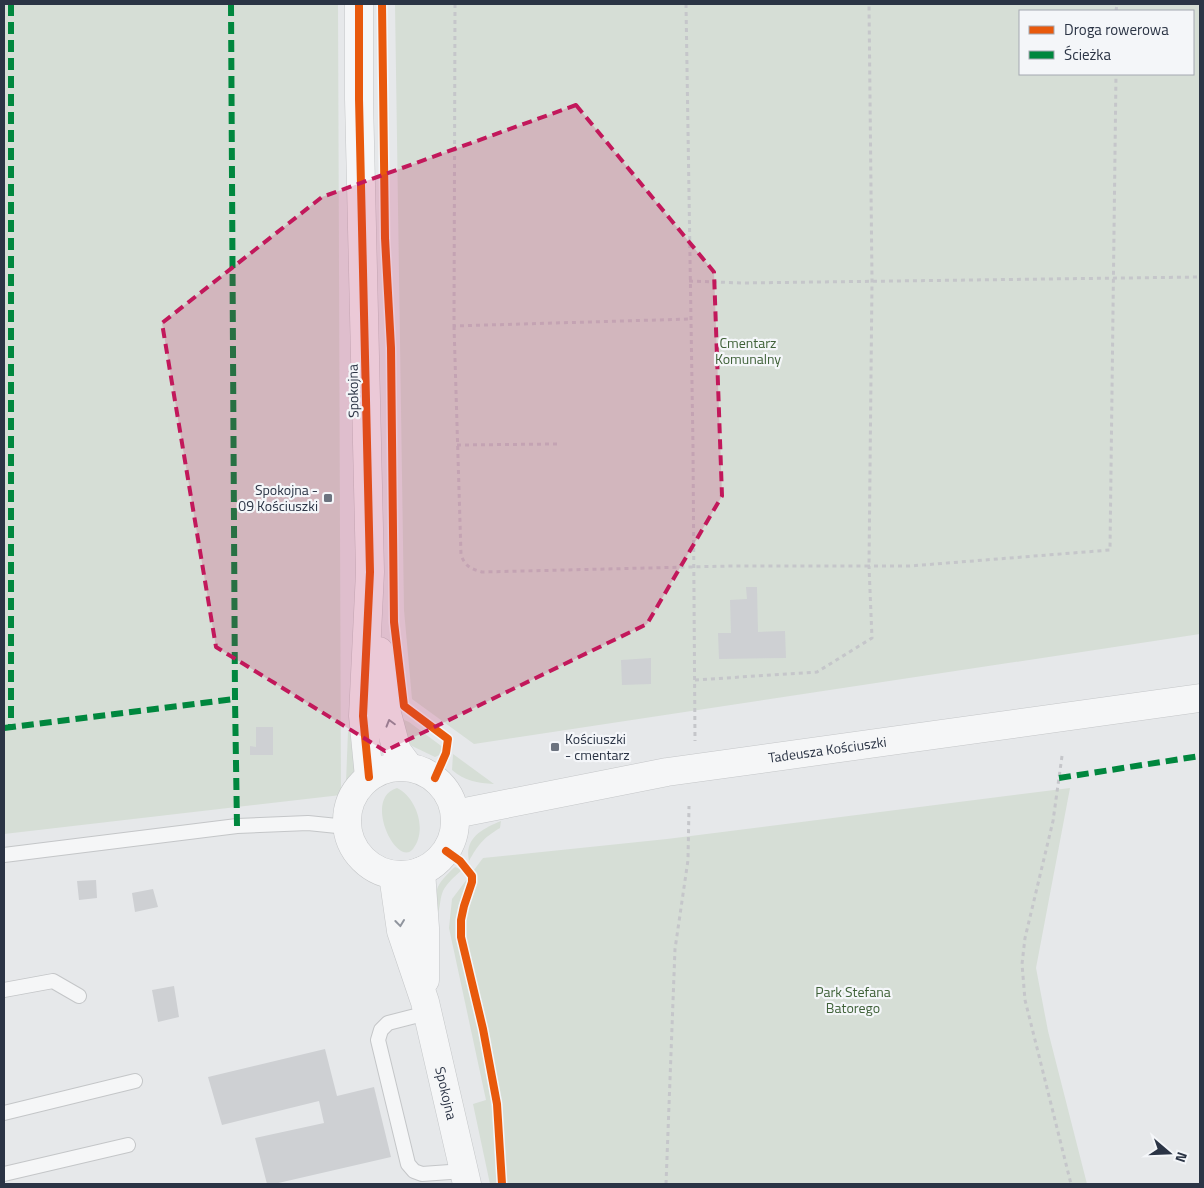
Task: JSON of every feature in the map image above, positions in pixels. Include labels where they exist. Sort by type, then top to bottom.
[{"type":"street","name":"Spokojna","points":[[359,4],[359,109],[370,572],[363,716],[369,777]]},
{"type":"street","name":"Spokojna","points":[[370,572],[386,710],[397,751],[409,767]]},
{"type":"street","name":"Tadeusza Kościuszki","points":[[455,814],[667,772],[1200,698]]},
{"type":"street","points":[[409,767],[423,771],[435,778],[445,788],[452,801],[455,814],[455,828],[451,842],[444,854],[434,864],[408,875],[394,875],[380,871],[368,864],[354,847],[347,827],[347,813],[351,799],[369,777],[381,770],[409,767]]},
{"type":"street","name":"Spokojna","points":[[421,871],[425,928],[426,1007]]},
{"type":"street","name":"Spokojna","points":[[394,875],[401,931],[426,1007],[466,1177]]},
{"type":"lane","points":[[4,855],[237,826],[308,823],[347,827]]},
{"type":"lane","points":[[4,990],[53,981],[79,996]]},
{"type":"lane","points":[[426,1007],[388,1023],[381,1030],[378,1040],[408,1164],[414,1171],[422,1174],[466,1177]]},
{"type":"lane","points":[[4,1113],[135,1081]]},
{"type":"lane","points":[[4,1174],[128,1145]]},
{"type":"path","points":[[455,4],[454,326],[461,555],[464,563],[472,569],[482,572],[730,566],[910,566],[1110,550],[1116,75]]},
{"type":"path","points":[[686,4],[695,744]]},
{"type":"path","points":[[695,680],[817,672],[872,638],[869,566],[872,281],[870,4]]},
{"type":"path","points":[[690,281],[1200,277]]},
{"type":"path","points":[[454,326],[690,319]]},
{"type":"path","points":[[458,445],[558,444]]},
{"type":"path","points":[[1062,756],[1053,821],[1025,938],[1022,964],[1025,1000],[1071,1184]]},
{"type":"path","points":[[666,1184],[675,949],[688,860],[689,806]]},
{"type":"highlighted area","points":[[576,105],[714,272],[722,496],[647,624],[385,751],[216,647],[162,323],[322,197]]},
{"type":"green space","points":[[4,4],[338,4],[341,795],[4,834]]},
{"type":"green space","name":"Cmentarz Komunalny","points":[[395,4],[1200,4],[1200,634],[474,744],[412,699],[404,610]]},
{"type":"green space","points":[[402,719],[409,722],[444,748],[444,753],[435,757],[412,746],[403,736]]},
{"type":"green space","points":[[357,727],[356,768],[346,783],[348,731]]},
{"type":"green space","points":[[453,754],[494,784],[472,781],[457,774],[452,770]]},
{"type":"green space","points":[[397,788],[410,799],[420,824],[417,841],[413,849],[406,853],[399,849],[392,841],[382,817],[382,805],[387,794]]},
{"type":"green space","name":"Park Stefana Batorego","points":[[1070,788],[1036,968],[1048,1031],[1087,1184],[490,1184],[473,1104],[486,1100],[449,928],[452,899],[483,858],[667,839]]},
{"type":"green space","points":[[501,821],[500,828],[481,842],[469,861],[469,846],[476,835],[487,827]]},
{"type":"green space","points":[[455,867],[462,870],[449,882],[443,891],[435,918],[437,889],[443,879]]},
{"type":"building","points":[[746,587],[757,587],[758,632],[785,631],[786,658],[719,659],[718,633],[731,633],[730,600],[747,599]]},
{"type":"building","points":[[651,658],[651,684],[622,685],[621,660]]},
{"type":"building","points":[[256,727],[273,727],[273,755],[250,755],[250,746],[256,747]]},
{"type":"building","points":[[96,880],[97,898],[79,900],[77,881]]},
{"type":"building","points":[[153,889],[158,907],[135,912],[132,893]]},
{"type":"building","points":[[174,986],[179,1017],[158,1022],[152,990]]},
{"type":"building","points":[[325,1049],[337,1096],[374,1087],[391,1157],[267,1184],[255,1138],[324,1123],[319,1101],[222,1125],[208,1077]]},
{"type":"marked path","points":[[11,4],[11,727]]},
{"type":"marked path","points":[[231,4],[237,826]]},
{"type":"marked path","points":[[4,728],[235,699]]},
{"type":"marked path","points":[[1059,778],[1200,756]]},
{"type":"cycle path","points":[[359,4],[359,99],[370,572],[363,716],[369,777]]},
{"type":"cycle path","points":[[382,4],[385,238],[391,348],[394,622],[404,706],[448,739],[446,753],[435,778]]},
{"type":"cycle path","points":[[446,851],[460,861],[472,876],[461,920],[461,937],[483,1029],[497,1104],[502,1184]]},
{"type":"place","name":"Spokojna - 09 Kościuszki","points":[[328,498]]},
{"type":"place","name":"Kościuszki - cmentarz","points":[[555,747]]}]
